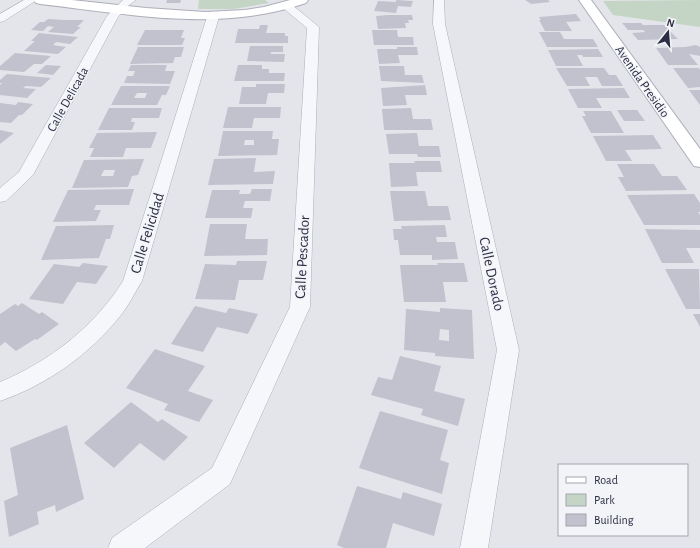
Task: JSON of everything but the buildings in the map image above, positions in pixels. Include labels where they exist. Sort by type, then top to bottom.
[{"type":"street","points":[[0,19],[32,0]]},
{"type":"street","points":[[40,0],[119,9],[213,17],[251,14],[295,3]]},
{"type":"street","name":"Calle Delicada","points":[[0,197],[25,175],[113,16],[125,3],[131,0]]},
{"type":"street","name":"Calle Dorado","points":[[439,0],[439,24],[508,350],[474,548]]},
{"type":"street","name":"Avenida Presidio","points":[[585,0],[700,162]]},
{"type":"street","name":"Calle Pescador","points":[[122,548],[221,476],[300,307],[313,26],[295,3]]},
{"type":"street","name":"Calle Felicidad","points":[[0,392],[33,377],[67,354],[89,335],[114,309],[132,281],[213,17]]},
{"type":"green space","points":[[199,0],[265,0],[269,3],[234,9],[198,9]]},
{"type":"green space","points":[[700,0],[700,27],[613,15],[603,1]]}]
